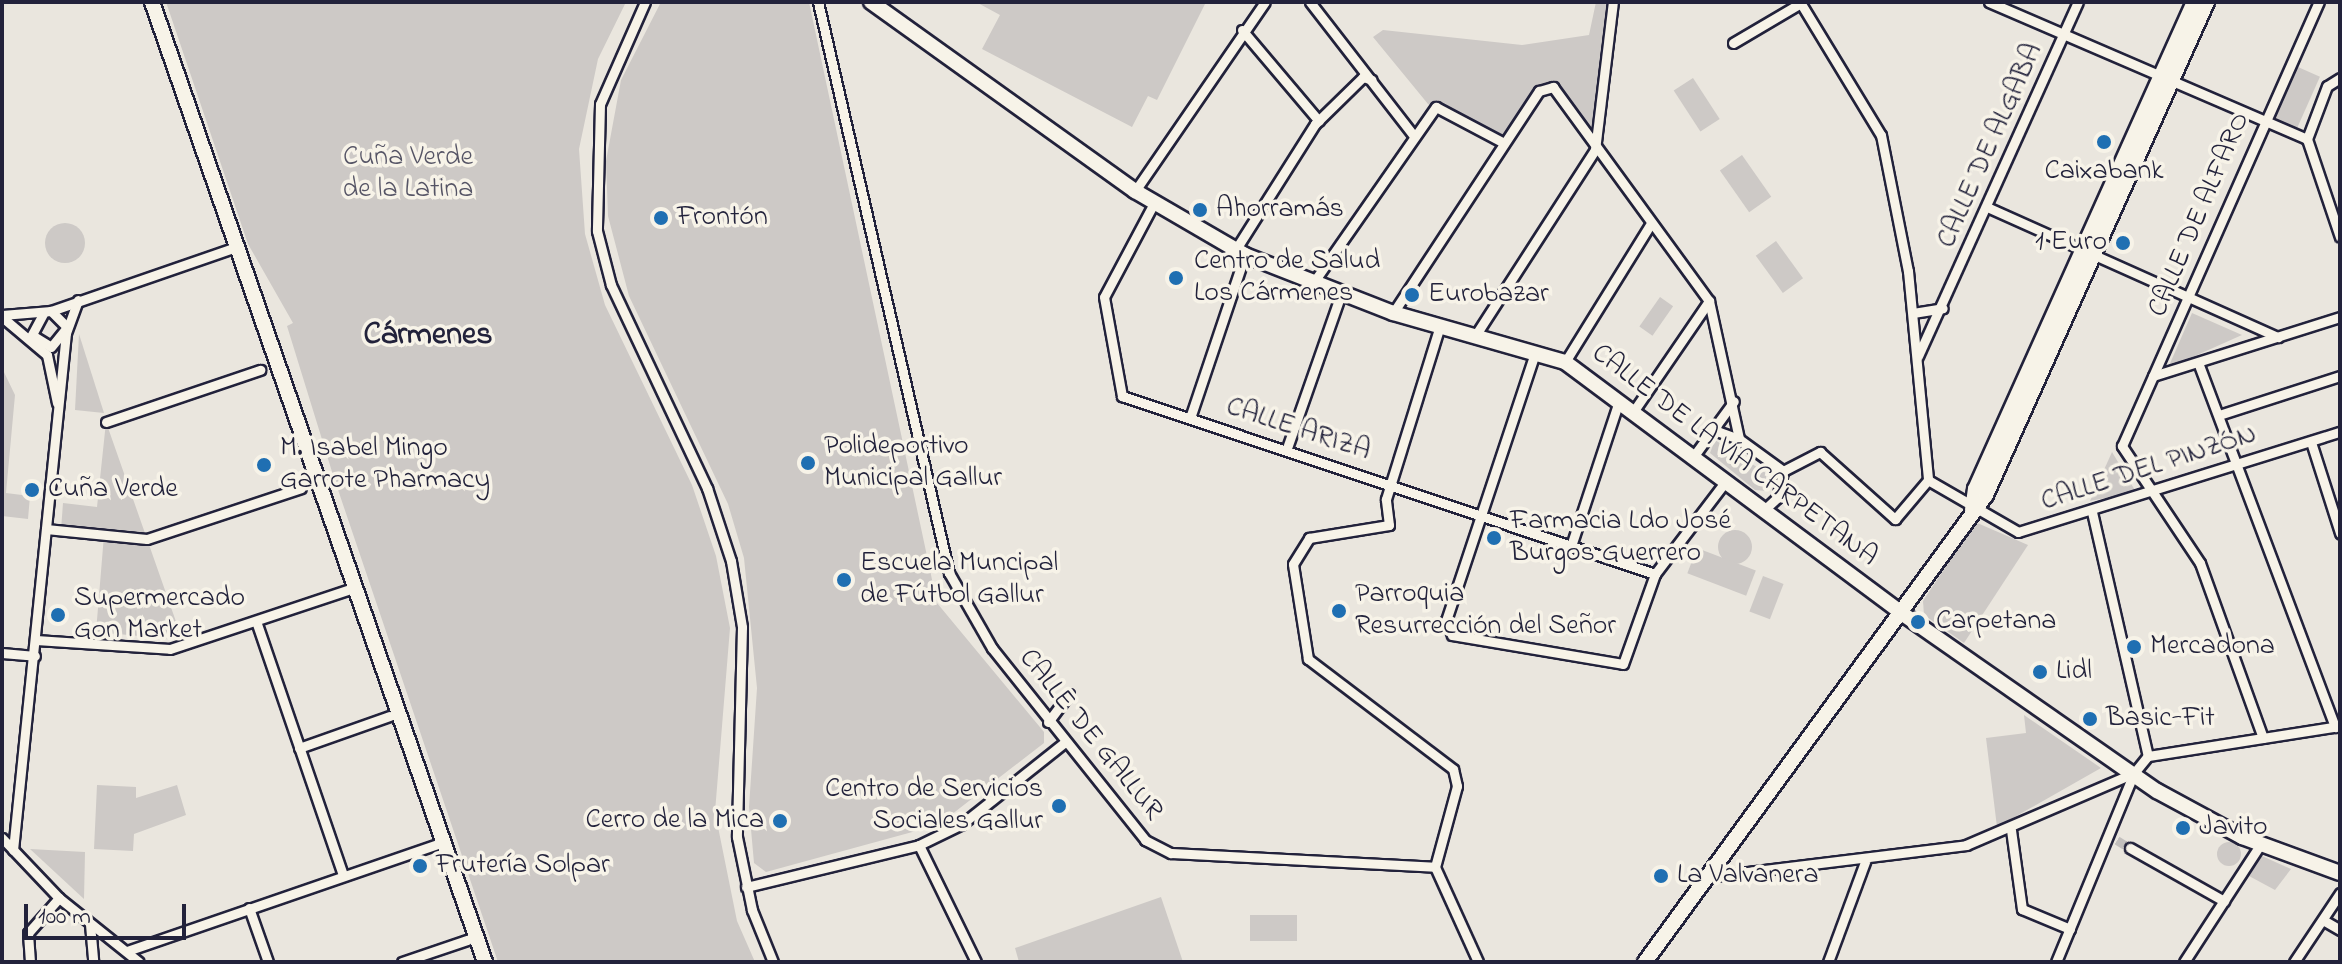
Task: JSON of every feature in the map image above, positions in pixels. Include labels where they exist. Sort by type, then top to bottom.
[{"type":"street","points":[[152,2],[485,962]]},
{"type":"street","points":[[645,2],[600,104],[597,231],[616,297],[707,488],[731,561],[742,627],[735,793],[746,887],[773,962]]},
{"type":"street","name":"CALLE DE GALLUR","points":[[818,2],[949,573],[959,599],[1064,743],[1145,840],[1171,853],[1435,867]]},
{"type":"street","name":"CALLE DE LA VÍA CARPETANA","points":[[871,2],[1135,191],[1241,252],[1393,313],[1565,362],[1900,612],[2134,773],[2260,845],[2340,873]]},
{"type":"street","points":[[1135,191],[1242,30],[1265,2]]},
{"type":"street","points":[[1310,2],[1413,135]]},
{"type":"street","points":[[1475,336],[1595,150],[1613,2]]},
{"type":"street","points":[[1989,2],[2266,124],[2307,139]]},
{"type":"street","name":"CALLE DE ALGABA","points":[[1918,356],[1943,308],[2078,2]]},
{"type":"street","points":[[1645,962],[1972,511],[1975,489],[2088,253],[2166,78],[2194,2]]},
{"type":"street","points":[[2166,78],[2207,2]]},
{"type":"street","name":"CALLE DE ALFARO","points":[[2151,495],[2122,446],[2319,2]]},
{"type":"street","points":[[1733,43],[1801,3],[1881,135],[1913,313],[1928,480],[1895,519],[1820,452],[1783,471]]},
{"type":"street","points":[[1242,30],[1319,121]]},
{"type":"street","points":[[1190,418],[1241,252],[1319,121],[1363,77],[1372,80]]},
{"type":"street","points":[[2340,78],[2327,86],[2307,139],[2340,237]]},
{"type":"street","points":[[1393,313],[1545,86],[1709,301],[1734,401],[1739,439]]},
{"type":"street","points":[[1313,283],[1413,135],[1436,107],[1504,143]]},
{"type":"street","name":"CALLE ARIZA","points":[[1154,203],[1104,297],[1122,396],[1572,543],[1655,574]]},
{"type":"street","points":[[1987,207],[2188,300],[2278,337]]},
{"type":"street","points":[[1565,362],[1650,225]]},
{"type":"street","points":[[2,316],[47,312],[89,295],[239,246]]},
{"type":"street","points":[[1287,448],[1341,294]]},
{"type":"street","points":[[2,316],[36,341],[56,346],[66,333],[78,300]]},
{"type":"street","points":[[1633,412],[1709,301]]},
{"type":"street","points":[[1913,313],[1943,308]]},
{"type":"street","points":[[13,850],[66,333],[65,321],[47,312]]},
{"type":"street","points":[[47,312],[31,328],[54,371],[58,416]]},
{"type":"street","points":[[2153,376],[2199,365],[2340,317]]},
{"type":"street","points":[[1440,326],[1390,484],[1389,525],[1309,538],[1293,564],[1308,659],[1322,676],[1453,769],[1457,786],[1435,867],[1478,962]]},
{"type":"street","points":[[1535,353],[1448,630],[1523,652],[1623,664],[1655,574],[1725,482]]},
{"type":"street","points":[[2056,962],[2113,838],[2134,773],[2148,756],[2337,727],[2199,365]]},
{"type":"street","points":[[106,422],[260,370]]},
{"type":"street","points":[[2219,415],[2340,376]]},
{"type":"street","points":[[1572,543],[1619,401]]},
{"type":"street","points":[[1693,457],[1734,401]]},
{"type":"street","points":[[1714,430],[1739,439],[1783,471]]},
{"type":"street","name":"CALLE DEL PINZÓN","points":[[1928,480],[1972,511],[2018,532],[2151,495],[2238,463],[2340,432]]},
{"type":"street","points":[[2311,442],[2340,533]]},
{"type":"street","points":[[1765,509],[1777,498],[1783,471]]},
{"type":"street","points":[[46,529],[147,539],[301,488]]},
{"type":"street","points":[[2151,495],[2200,563],[2263,738]]},
{"type":"street","points":[[2092,512],[2148,756]]},
{"type":"street","points":[[36,640],[156,651],[356,587]]},
{"type":"street","points":[[256,621],[343,875]]},
{"type":"street","points":[[2,653],[35,656]]},
{"type":"street","points":[[1048,722],[1069,694]]},
{"type":"street","points":[[299,748],[390,716]]},
{"type":"street","points":[[746,887],[919,845],[962,824],[1064,743]]},
{"type":"street","points":[[1707,877],[1865,862],[2011,830],[2134,773]]},
{"type":"street","points":[[2011,830],[2022,909],[2070,929]]},
{"type":"street","points":[[2,838],[59,898],[139,962]]},
{"type":"street","points":[[127,951],[443,842]]},
{"type":"street","points":[[919,845],[976,962]]},
{"type":"street","points":[[2184,962],[2260,845]]},
{"type":"street","points":[[2130,848],[2224,901]]},
{"type":"street","points":[[1828,962],[1865,862]]},
{"type":"street","points":[[2294,962],[2340,893]]},
{"type":"street","points":[[30,962],[28,933],[59,898]]},
{"type":"street","points":[[249,908],[268,962]]},
{"type":"street","points":[[2323,920],[2340,930]]},
{"type":"street","points":[[90,924],[93,962]]},
{"type":"street","points":[[402,962],[467,940]]},
{"type":"green space","name":"Cuña Verde de la Latina","points":[[166,2],[626,2],[598,59],[579,149],[585,234],[605,305],[692,485],[716,556],[730,628],[715,812],[737,921],[755,962],[498,962],[333,475],[287,326],[293,323],[248,244]]},
{"type":"green space","name":"Polideportivo Municipal Gallur","points":[[661,2],[809,2],[937,603],[1044,732],[1044,743],[938,825],[766,872],[754,863],[749,807],[757,688],[744,558],[728,504],[629,296],[608,216],[606,161],[621,80]]},
{"type":"green space","points":[[976,2],[1205,4],[1157,100],[1148,96],[1132,127],[982,49],[1000,15]]},
{"type":"green space","points":[[1596,2],[1613,6],[1595,150],[1553,87],[1545,86],[1504,143],[1428,104],[1373,37],[1383,30],[1522,45],[1589,35]]},
{"type":"green space","points":[[2298,67],[2320,77],[2296,131],[2274,121]]},
{"type":"green space","points":[[1693,78],[1720,119],[1700,132],[1674,91]]},
{"type":"green space","points":[[1742,155],[1771,197],[1749,212],[1720,170]]},
{"type":"green space","points":[[65,223],[79,229],[85,243],[79,257],[65,263],[51,257],[45,243],[51,229]]},
{"type":"green space","points":[[1776,241],[1803,278],[1783,293],[1756,256]]},
{"type":"green space","points":[[1660,297],[1673,306],[1652,336],[1639,326]]},
{"type":"green space","points":[[2192,313],[2242,335],[2168,368]]},
{"type":"green space","points":[[79,334],[104,413],[75,410]]},
{"type":"green space","points":[[2,368],[15,395],[6,493],[30,496],[28,519],[2,516]]},
{"type":"green space","points":[[106,422],[180,633],[172,639],[96,632],[104,535],[61,530],[63,503],[97,507]]},
{"type":"green space","points":[[1715,440],[1766,473],[1766,491],[1755,490],[1710,453]]},
{"type":"green space","points":[[2112,452],[2136,492],[2090,501]]},
{"type":"green space","points":[[1975,522],[2028,545],[1964,643],[1924,615],[1923,601]]},
{"type":"green space","points":[[1735,530],[1747,535],[1752,547],[1747,559],[1735,564],[1723,559],[1718,547],[1723,535]]},
{"type":"green space","points":[[1697,548],[1756,571],[1746,596],[1687,573]]},
{"type":"green space","points":[[1763,576],[1784,584],[1770,619],[1749,611]]},
{"type":"green space","points":[[2024,715],[2101,768],[1997,827],[1986,738],[2026,733]]},
{"type":"green space","points":[[97,785],[136,787],[136,798],[177,785],[186,815],[134,834],[133,851],[94,849]]},
{"type":"green space","points":[[2229,842],[2238,845],[2241,854],[2238,863],[2229,866],[2220,863],[2217,854],[2220,845]]},
{"type":"green space","points":[[30,849],[85,852],[84,899]]},
{"type":"green space","points":[[2262,856],[2291,869],[2275,890],[2249,876]]},
{"type":"green space","points":[[1161,897],[1183,962],[1019,962],[1015,948]]},
{"type":"green space","points":[[1250,915],[1297,915],[1297,941],[1250,941]]},
{"type":"tunnel","points":[[2117,840],[2130,848]]},
{"type":"place","name":"Caixabank","points":[[2104,142]]},
{"type":"place","name":"Ahorramás","points":[[1200,210]]},
{"type":"place","name":"Frontón","points":[[661,218]]},
{"type":"place","name":"1 Euro","points":[[2123,243]]},
{"type":"place","name":"Centro de Salud Los Cármenes","points":[[1176,278]]},
{"type":"place","name":"Eurobazar","points":[[1412,295]]},
{"type":"place","name":"Polideportivo Municipal Gallur","points":[[808,463]]},
{"type":"place","name":"M. Isabel Mingo Garrote Pharmacy","points":[[264,465]]},
{"type":"place","name":"Cuña Verde","points":[[32,490]]},
{"type":"place","name":"Farmacia Ldo José Burgos Guerrero","points":[[1494,538]]},
{"type":"place","name":"Escuela Muncipal de Fútbol Gallur","points":[[844,580]]},
{"type":"place","name":"Parroquia Resurrección del Señor","points":[[1339,611]]},
{"type":"place","name":"Supermercado Gon Market","points":[[58,615]]},
{"type":"place","name":"Carpetana","points":[[1918,622]]},
{"type":"place","name":"Mercadona","points":[[2134,647]]},
{"type":"place","name":"Lidl","points":[[2040,672]]},
{"type":"place","name":"Basic-Fit","points":[[2090,719]]},
{"type":"place","name":"Centro de Servicios Sociales Gallur","points":[[1059,806]]},
{"type":"place","name":"Cerro de la Mica","points":[[780,821]]},
{"type":"place","name":"Javito","points":[[2183,828]]},
{"type":"place","name":"Frutería Solpar","points":[[420,866]]},
{"type":"place","name":"La Valvanera","points":[[1661,876]]},
{"type":"district","name":"Cármenes","points":[[428,336]]}]
